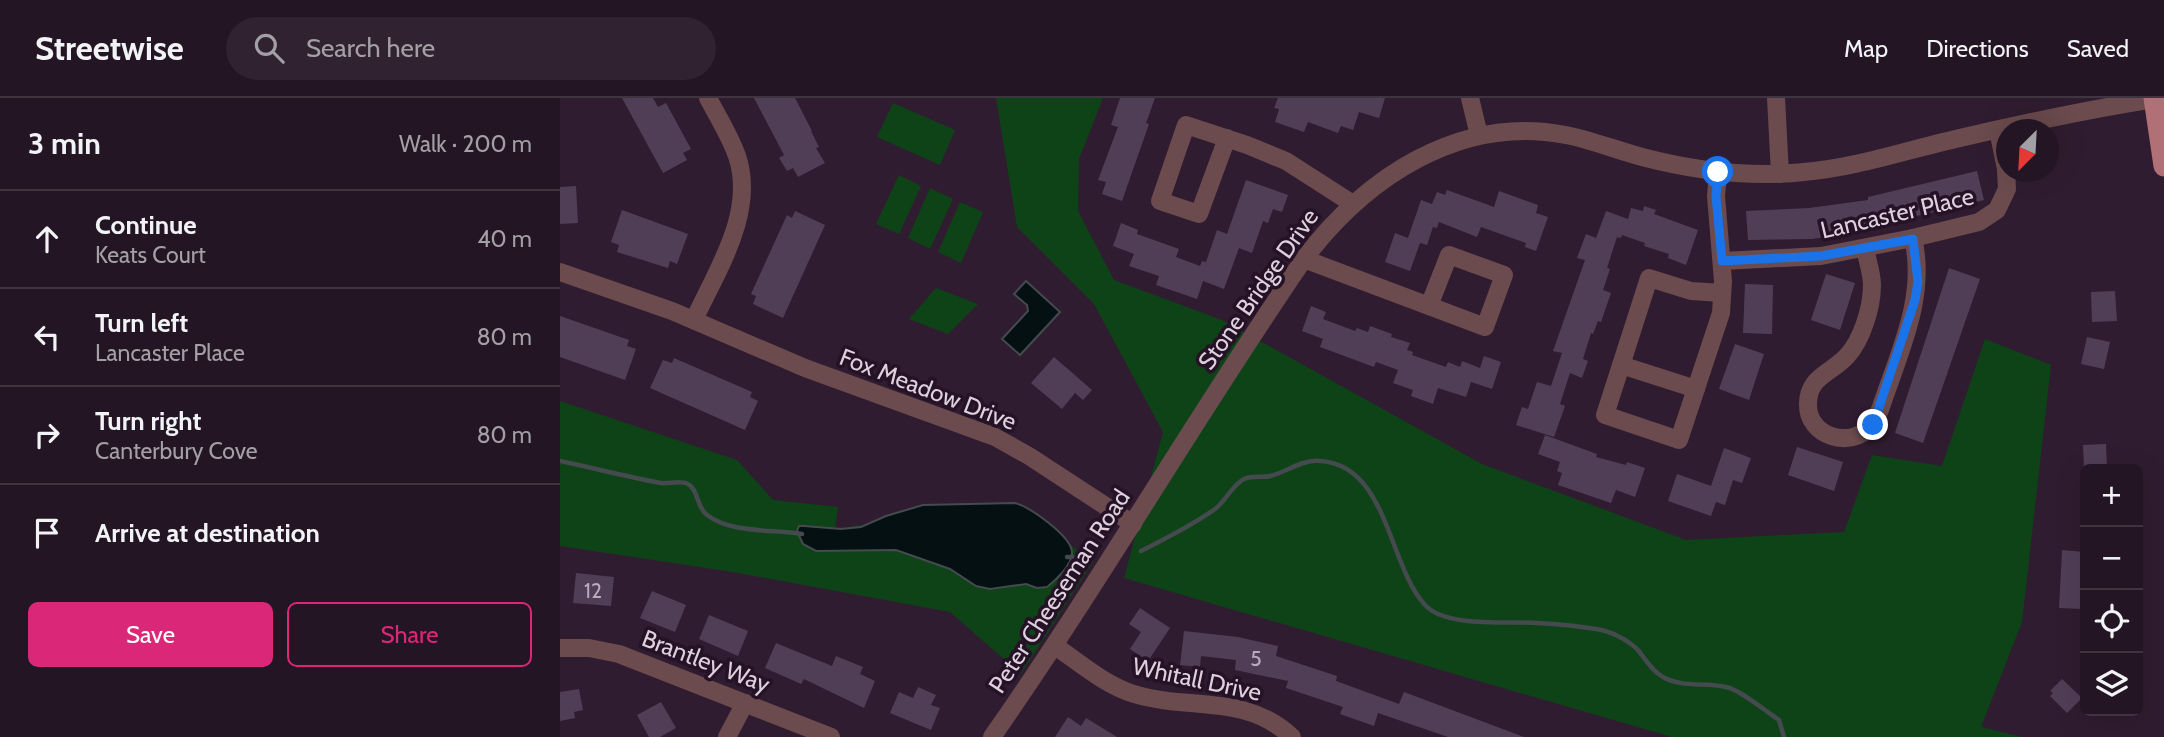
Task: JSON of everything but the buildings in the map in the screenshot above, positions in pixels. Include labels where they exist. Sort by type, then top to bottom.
[{"type":"main road","points":[[2154,98],[2164,166]]},
{"type":"street","points":[[694,320],[731,239],[743,181],[737,156],[708,98]]},
{"type":"street","points":[[1470,98],[1479,135]]},
{"type":"street","points":[[1776,98],[1780,174]]},
{"type":"street","name":"Stone Bridge Drive","points":[[2052,119],[2161,98]]},
{"type":"street","points":[[1227,138],[1199,214],[1160,201],[1186,125],[1227,138],[1286,161],[1353,204]]},
{"type":"street","name":"Stone Bridge Drive","points":[[1165,470],[1304,259],[1327,230],[1353,204],[1404,166],[1452,143],[1479,135],[1523,130],[1552,133],[1679,166],[1718,172],[1780,174],[1834,168],[1996,130]]},
{"type":"street","points":[[1718,172],[1716,196],[1723,293],[1716,332],[1679,440],[1605,415],[1649,278],[1691,290],[1723,293]]},
{"type":"street","name":"Lancaster Place","points":[[1722,261],[1821,256],[1913,239],[1979,222],[1997,210],[2007,188],[2007,182]]},
{"type":"street","points":[[1865,248],[1872,293],[1860,336],[1850,354],[1819,376],[1808,395],[1808,411],[1816,427],[1843,439],[1857,437],[1868,429],[1876,420],[1881,407],[1917,292],[1917,264],[1913,239]]},
{"type":"street","points":[[1304,259],[1429,306],[1485,327],[1504,275],[1449,255],[1429,306]]},
{"type":"street","name":"Fox Meadow Drive","points":[[560,272],[694,320],[805,368],[995,437],[1133,524]]},
{"type":"street","points":[[1621,365],[1696,389]]},
{"type":"street","name":"Peter Cheeseman Road","points":[[992,737],[1055,646],[1165,470]]},
{"type":"street","name":"Whitall Drive","points":[[1055,646],[1126,691],[1157,699],[1248,710],[1277,724],[1292,737]]},
{"type":"street","name":"Brantley Way","points":[[560,648],[605,650],[831,737]]},
{"type":"street","points":[[727,737],[745,703]]},
{"type":"green space","points":[[996,98],[1103,98],[1079,159],[1078,211],[1114,280],[1222,320],[1482,464],[1686,540],[1844,532],[1872,455],[1942,466],[1985,339],[2051,365],[2022,622],[1981,727],[2022,737],[1672,737],[1124,578],[1163,432],[1094,304],[1017,227]]},
{"type":"green space","points":[[893,103],[955,130],[940,165],[877,137]]},
{"type":"green space","points":[[899,175],[921,186],[899,234],[876,224]]},
{"type":"green space","points":[[930,188],[953,199],[930,249],[908,238]]},
{"type":"green space","points":[[960,202],[983,212],[961,263],[938,252]]},
{"type":"green space","points":[[936,288],[978,304],[948,334],[909,319]]},
{"type":"green space","points":[[560,401],[737,460],[773,500],[838,507],[835,529],[1015,503],[1093,562],[1021,674],[950,612],[733,572],[560,546]]},
{"type":"shaded area","points":[[1026,281],[1060,312],[1020,355],[1002,339],[1028,311],[1027,305],[1014,294]]},
{"type":"shaded area","points":[[1015,503],[1049,523],[1070,545],[1070,562],[1047,587],[1037,588],[1026,584],[990,589],[976,586],[950,569],[896,550],[816,551],[803,544],[797,531],[799,526],[841,529],[861,527],[923,505]]},
{"type":"waterway","points":[[560,461],[661,483],[685,483],[694,490],[704,512],[717,521],[740,528],[802,534]]},
{"type":"waterway","points":[[1141,551],[1215,509],[1244,479],[1270,476],[1314,461],[1343,467],[1360,480],[1374,498],[1413,588],[1425,605],[1435,612],[1462,620],[1552,624],[1589,628],[1619,636],[1634,646],[1663,677],[1686,684],[1718,686],[1739,692],[1779,720],[1784,737]]},
{"type":"waterway","points":[[1067,557],[1081,557]]},
{"type":"route","points":[[1718,172],[1716,196],[1722,261],[1821,256],[1913,239],[1918,282],[1915,300],[1873,425]]}]
